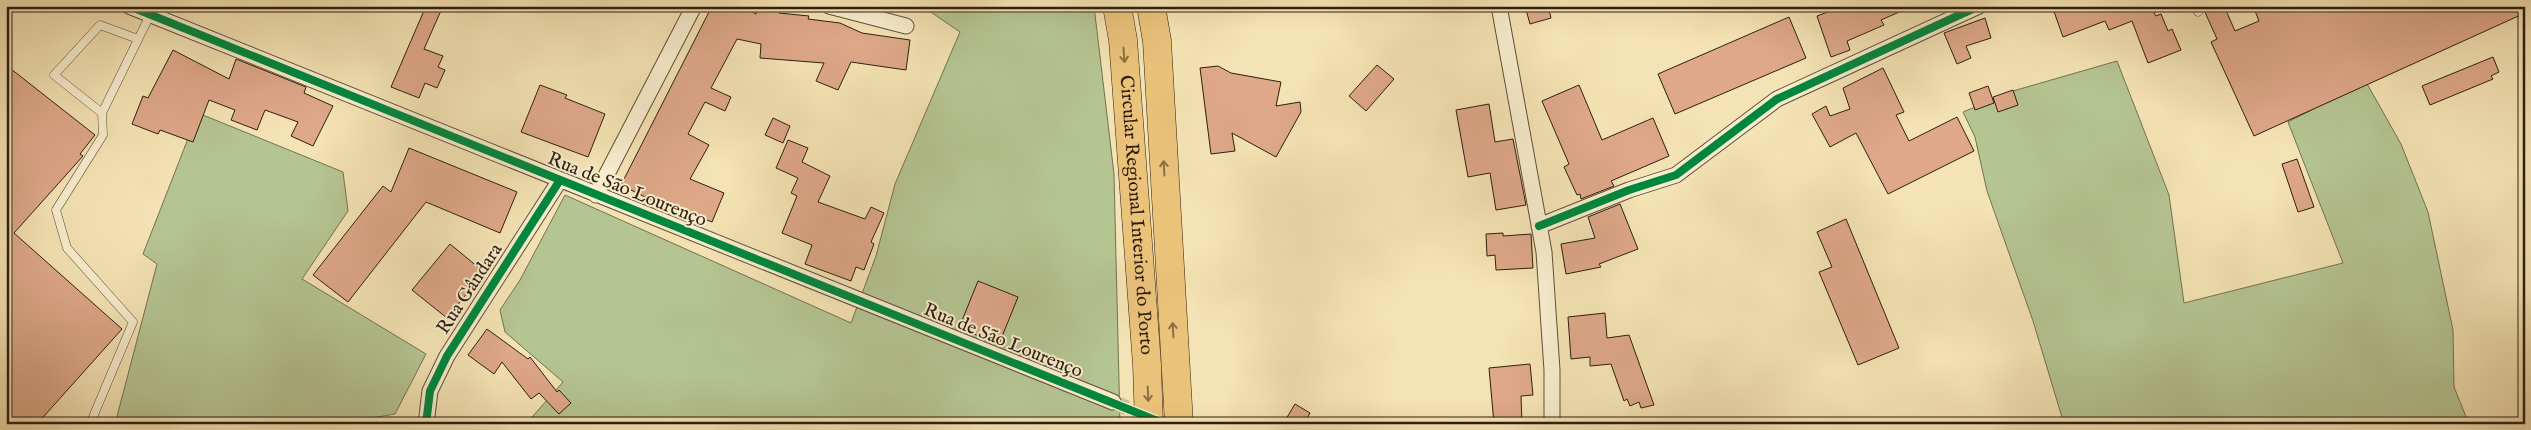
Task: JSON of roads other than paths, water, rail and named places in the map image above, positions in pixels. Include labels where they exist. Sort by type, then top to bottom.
[{"type":"highway","name":"Circular Regional Interior do Porto","points":[[1117,6],[1126,79],[1147,365],[1149,424]]},
{"type":"highway","name":"Circular Regional Interior do Porto","points":[[1151,6],[1157,40],[1179,424]]},
{"type":"street","name":"Rua de São Lourenço","points":[[130,6],[1113,402]]},
{"type":"street","points":[[596,195],[694,6]]},
{"type":"street","points":[[829,6],[906,26]]},
{"type":"street","points":[[1498,6],[1545,262],[1552,370],[1552,424]]},
{"type":"street","points":[[1539,226],[1629,190],[1676,175],[1777,99],[1979,6]]},
{"type":"street","name":"Rua Gândara","points":[[426,424],[430,392],[447,356],[560,180]]},
{"type":"lane","points":[[90,424],[133,322],[67,248],[56,210],[103,135],[102,113],[150,15]]},
{"type":"lane","points":[[102,113],[54,75],[100,25],[138,39]]},
{"type":"tunnel","points":[[1113,402],[1165,424]]}]
